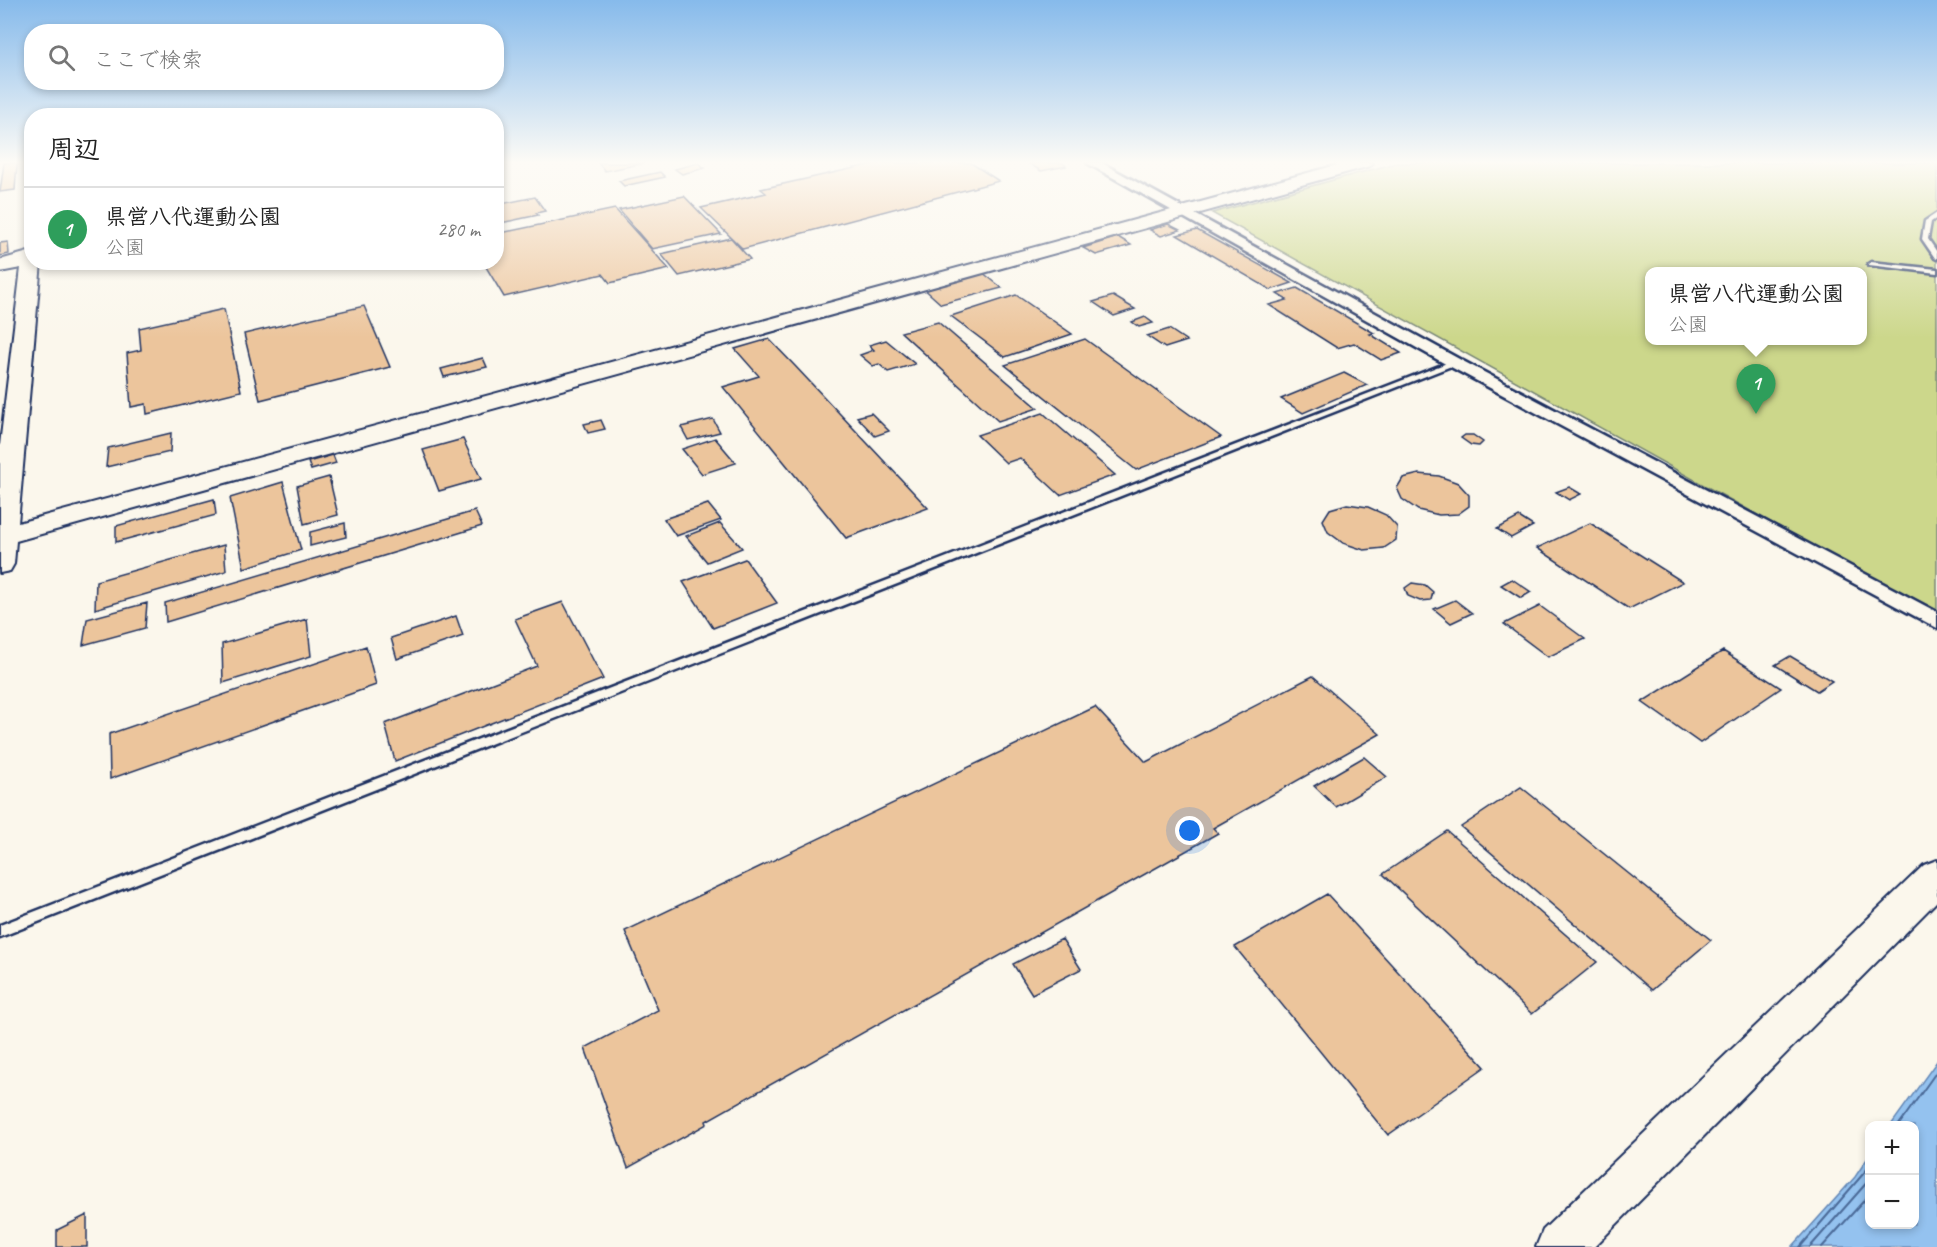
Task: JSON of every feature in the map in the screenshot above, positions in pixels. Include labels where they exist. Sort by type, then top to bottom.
[{"type":"street","points":[[1,536],[1150,221]]},
{"type":"street","points":[[1195,221],[1937,621]]},
{"type":"street","points":[[0,266],[24,260]]},
{"type":"street","points":[[0,564],[1,536],[30,270]]},
{"type":"street","points":[[1560,1247],[1937,876]]},
{"type":"lane","points":[[1928,221],[1925,239],[1937,256]]},
{"type":"lane","points":[[1871,264],[1937,271]]},
{"type":"lane","points":[[0,931],[1455,363]]},
{"type":"green space","points":[[1227,221],[1937,221],[1937,614]]},
{"type":"water","points":[[1937,1061],[1937,1247],[1792,1247],[1855,1177],[1865,1162],[1865,1229],[1919,1229],[1919,1121],[1894,1121]]},
{"type":"building","points":[[557,221],[626,221],[669,269],[610,283],[603,274],[504,297],[488,270],[504,270],[504,232]]},
{"type":"building","points":[[628,221],[709,221],[721,234],[652,249]]},
{"type":"building","points":[[715,221],[848,221],[743,249]]},
{"type":"building","points":[[1168,224],[1180,230],[1161,236],[1150,230]]},
{"type":"building","points":[[1197,230],[1292,283],[1271,290],[1177,235]]},
{"type":"building","points":[[1118,237],[1131,245],[1096,255],[1083,248]]},
{"type":"building","points":[[731,238],[750,259],[679,276],[661,254]]},
{"type":"building","points":[[8,242],[9,254],[0,256],[0,243]]},
{"type":"building","points":[[982,272],[1002,288],[941,304],[922,287]]},
{"type":"building","points":[[1297,288],[1374,333],[1370,334],[1401,353],[1381,360],[1354,343],[1337,348],[1269,305],[1287,300],[1277,294]]},
{"type":"building","points":[[1016,295],[1072,334],[1005,357],[951,316]]},
{"type":"building","points":[[1113,296],[1135,309],[1114,316],[1093,302]]},
{"type":"building","points":[[364,306],[390,367],[260,400],[244,334]]},
{"type":"building","points":[[224,309],[241,391],[147,414],[146,404],[131,407],[127,353],[141,350],[139,328]]},
{"type":"building","points":[[1145,317],[1153,323],[1139,327],[1132,322]]},
{"type":"building","points":[[938,322],[1038,408],[998,421],[901,332]]},
{"type":"building","points":[[1169,329],[1187,341],[1165,348],[1147,336]]},
{"type":"building","points":[[769,339],[928,508],[846,538],[723,387],[759,376],[735,349]]},
{"type":"building","points":[[1085,339],[1221,437],[1136,470],[1005,365]]},
{"type":"building","points":[[886,340],[915,364],[888,372],[879,364],[873,366],[860,355],[874,350],[869,345]]},
{"type":"building","points":[[483,358],[487,367],[444,377],[441,369]]},
{"type":"building","points":[[1344,373],[1367,385],[1303,413],[1281,399]]},
{"type":"building","points":[[871,413],[889,431],[875,436],[857,417]]},
{"type":"building","points":[[1043,413],[1115,475],[1060,495],[1020,458],[1006,463],[977,435]]},
{"type":"building","points":[[713,419],[720,432],[688,440],[681,427]]},
{"type":"building","points":[[601,420],[605,429],[588,433],[584,424]]},
{"type":"building","points":[[171,433],[170,452],[106,467],[108,448]]},
{"type":"building","points":[[1465,435],[1473,435],[1483,442],[1479,446],[1471,445],[1461,438]]},
{"type":"building","points":[[715,438],[736,463],[702,474],[682,449]]},
{"type":"building","points":[[463,439],[481,479],[439,491],[423,450]]},
{"type":"building","points":[[333,455],[336,463],[311,470],[308,462]]},
{"type":"building","points":[[1419,474],[1439,476],[1458,483],[1469,495],[1469,506],[1458,514],[1439,515],[1418,510],[1402,499],[1397,488],[1403,478]]},
{"type":"building","points":[[329,477],[338,515],[304,524],[297,486]]},
{"type":"building","points":[[283,482],[301,550],[244,568],[230,498]]},
{"type":"building","points":[[1569,487],[1581,494],[1569,500],[1556,492]]},
{"type":"building","points":[[214,499],[216,515],[116,542],[116,526]]},
{"type":"building","points":[[708,504],[721,520],[676,536],[664,519]]},
{"type":"building","points":[[1347,504],[1368,507],[1386,515],[1397,527],[1396,540],[1384,548],[1364,550],[1343,543],[1328,532],[1323,520],[1330,509]]},
{"type":"building","points":[[475,511],[482,526],[166,622],[165,603]]},
{"type":"building","points":[[1519,517],[1533,526],[1511,538],[1497,529]]},
{"type":"building","points":[[345,523],[346,537],[310,546],[310,532]]},
{"type":"building","points":[[720,523],[742,548],[707,562],[686,536]]},
{"type":"building","points":[[1590,523],[1683,582],[1629,609],[1537,548]]},
{"type":"building","points":[[224,545],[226,571],[95,609],[96,581]]},
{"type":"building","points":[[745,559],[777,603],[713,628],[683,582]]},
{"type":"building","points":[[1512,579],[1531,592],[1521,598],[1501,585]]},
{"type":"building","points":[[1412,583],[1425,585],[1433,592],[1431,600],[1420,601],[1408,596],[1405,588]]},
{"type":"building","points":[[1455,600],[1472,613],[1451,623],[1434,609]]},
{"type":"building","points":[[563,602],[603,679],[395,761],[385,724],[537,666],[515,619]]},
{"type":"building","points":[[147,603],[145,628],[83,645],[87,619]]},
{"type":"building","points":[[1540,606],[1585,639],[1548,657],[1504,624]]},
{"type":"building","points":[[456,616],[463,636],[397,659],[391,638]]},
{"type":"building","points":[[307,619],[311,656],[223,683],[222,644]]},
{"type":"building","points":[[366,646],[376,685],[110,779],[109,734]]},
{"type":"building","points":[[1723,651],[1781,688],[1700,743],[1642,702]]},
{"type":"building","points":[[1790,656],[1832,681],[1817,691],[1775,665]]},
{"type":"building","points":[[1313,676],[1380,734],[1213,828],[1218,833],[706,1121],[707,1124],[628,1168],[585,1048],[658,1010],[625,931],[1095,707],[1146,762]]},
{"type":"building","points":[[1364,757],[1387,777],[1336,807],[1314,786]]},
{"type":"building","points":[[1521,787],[1711,940],[1652,990],[1461,827]]},
{"type":"building","points":[[1447,831],[1597,962],[1532,1014],[1383,874]]},
{"type":"building","points":[[1327,894],[1485,1067],[1388,1135],[1235,947]]},
{"type":"building","points":[[1062,939],[1081,969],[1032,994],[1013,964]]},
{"type":"building","points":[[87,1215],[87,1247],[57,1247],[57,1230]]},
{"type":"place","name":"県営八代運動公園","points":[[1756,414]]}]
